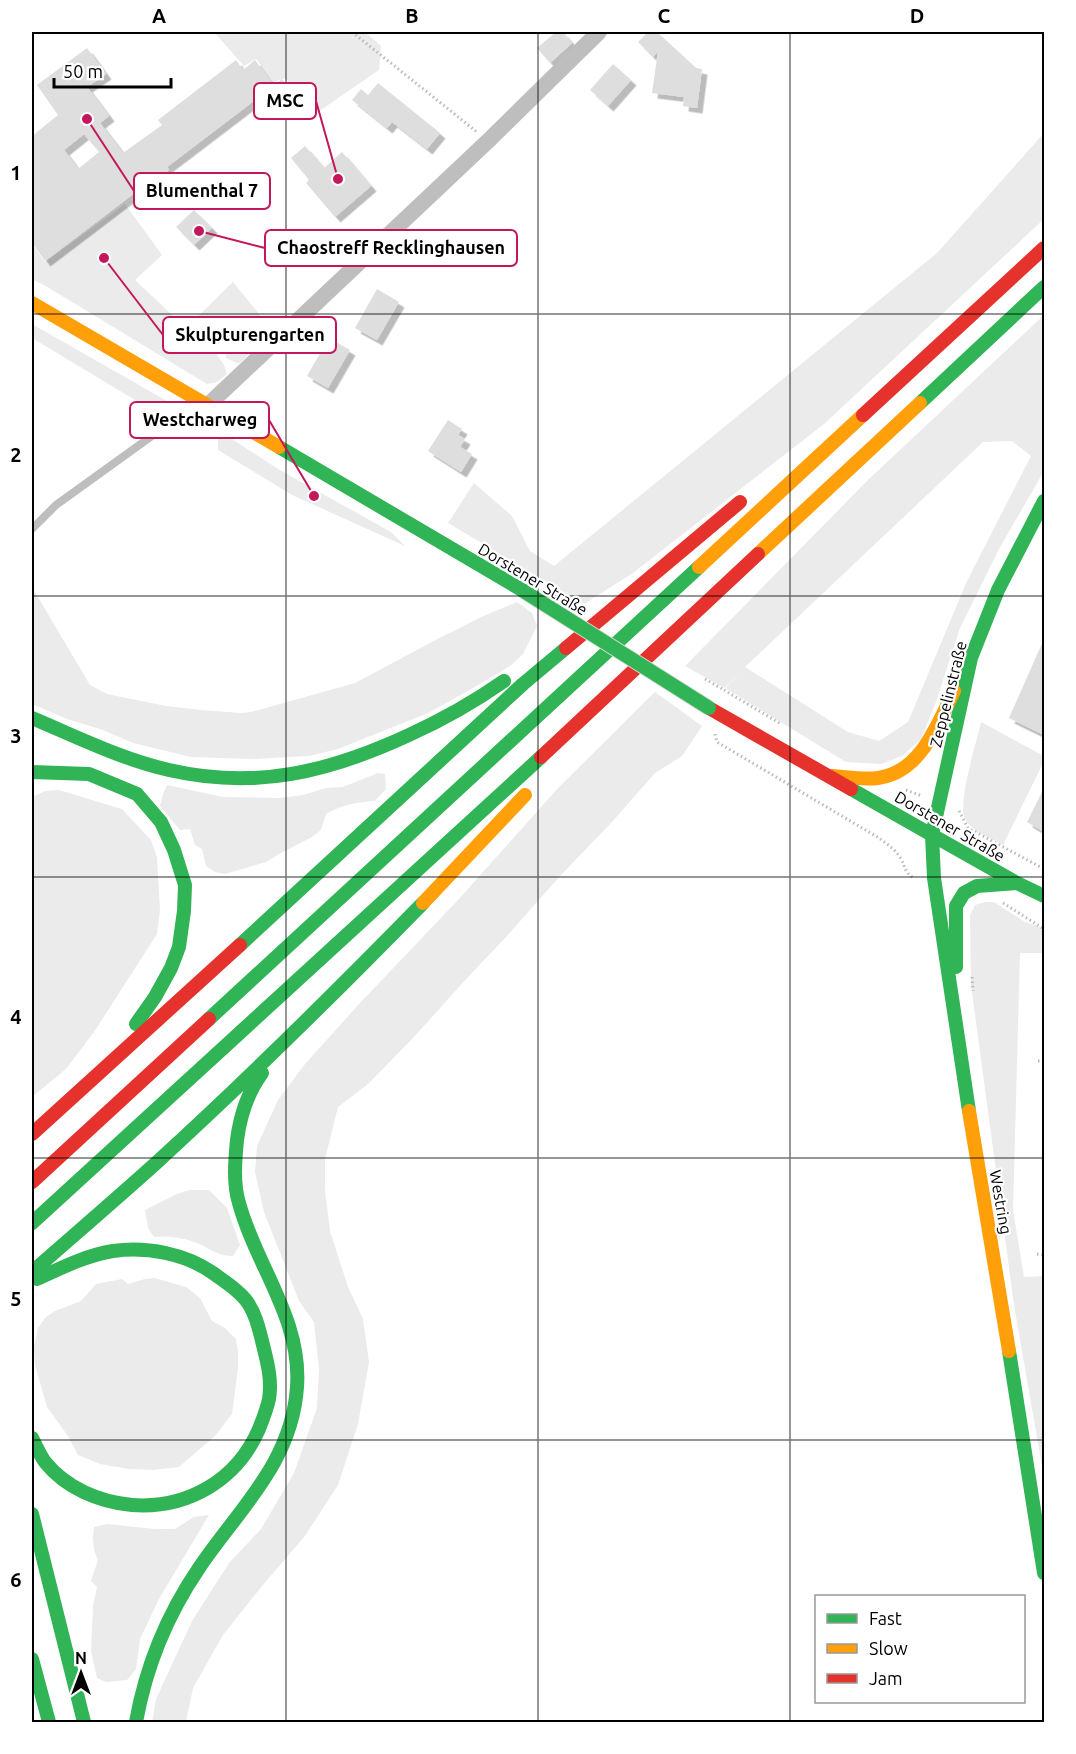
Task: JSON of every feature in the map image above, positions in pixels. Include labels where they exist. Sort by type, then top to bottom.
[{"type":"main road","points":[[32,1182],[1044,248]]},
{"type":"main road","points":[[32,1223],[208,1064],[1044,287]]},
{"type":"main road","name":"Dorstener Straße","points":[[32,303],[522,590],[709,708],[1017,883],[1044,896]]},
{"type":"main road","points":[[786,467],[853,423]]},
{"type":"main road","points":[[32,1134],[523,684],[749,495]]},
{"type":"main road","name":"Zeppelinstraße","points":[[932,835],[971,658],[998,590],[1044,501]]},
{"type":"main road","points":[[32,718],[140,761],[190,774],[274,777],[316,771],[393,743],[462,709],[487,694],[610,601],[642,585]]},
{"type":"main road","points":[[828,776],[878,778],[893,775],[903,769],[915,759],[930,738],[971,658]]},
{"type":"main road","points":[[557,760],[623,680]]},
{"type":"main road","points":[[32,772],[89,774],[137,794],[161,822],[174,849],[185,885],[179,947],[171,968],[155,997],[104,1069]]},
{"type":"main road","points":[[32,1272],[171,1149],[310,1017],[461,864],[533,786]]},
{"type":"main road","name":"Westring","points":[[932,835],[934,878],[956,1029],[1044,1573]]},
{"type":"main road","name":"Dorstener Straße","points":[[956,1029],[956,906],[964,893],[977,886],[1017,883]]},
{"type":"main road","points":[[136,1722],[145,1677],[157,1641],[177,1601],[212,1549],[258,1491],[280,1450],[297,1388],[297,1355],[285,1314],[238,1201],[236,1140],[242,1112],[258,1077],[310,1017]]},
{"type":"main road","points":[[32,1282],[70,1264],[112,1251],[140,1250],[163,1253],[195,1262],[230,1285],[247,1302],[259,1331],[268,1364],[270,1399],[246,1457],[221,1481],[188,1498],[154,1506],[121,1505],[91,1497],[62,1479],[47,1464],[32,1438]]},
{"type":"main road","points":[[32,1514],[84,1722]]},
{"type":"main road","points":[[32,1659],[49,1722]]},
{"type":"street","points":[[207,406],[488,141],[599,32]]},
{"type":"lane","points":[[32,529],[56,505],[174,420],[207,406]]},
{"type":"path","points":[[352,32],[488,141]]},
{"type":"path","points":[[724,690],[786,726]]},
{"type":"path","points":[[709,708],[717,742],[879,838],[893,848],[901,859],[906,873],[914,878],[934,878]]},
{"type":"path","points":[[893,775],[896,784],[911,793],[920,796],[957,799],[959,814],[969,828],[1044,869]]},
{"type":"path","points":[[999,900],[1044,929]]},
{"type":"path","points":[[1038,1061],[1044,1061]]},
{"type":"path","points":[[1037,1254],[1044,1254]]},
{"type":"shaded area","points":[[214,32],[365,32],[381,46],[379,70],[315,114],[285,78],[274,82],[256,59],[244,66]]},
{"type":"shaded area","points":[[1044,133],[1044,219],[824,424],[633,573],[584,604],[448,523],[474,483],[512,516],[530,551],[554,566],[937,253]]},
{"type":"shaded area","points":[[125,204],[162,255],[135,280],[186,328],[233,282],[273,331],[241,362],[237,363],[226,358],[226,353],[231,349],[223,340],[213,349],[227,374],[217,382],[207,384],[32,279],[32,244],[45,262]]},
{"type":"shaded area","points":[[1044,315],[1044,471],[999,549],[960,628],[936,702],[921,739],[902,756],[881,764],[846,762],[725,688],[742,671],[724,688],[685,666],[869,479]],"holes":[[[1012,441],[1031,456],[967,581],[908,722],[879,741],[848,732],[745,667],[983,442]]]},
{"type":"shaded area","points":[[32,324],[167,401],[155,412],[32,338]]},
{"type":"shaded area","points":[[218,436],[232,439],[278,469],[391,532],[405,546],[292,495],[218,450]]},
{"type":"shaded area","points":[[32,587],[90,685],[107,694],[166,706],[201,710],[251,712],[355,683],[481,617],[517,602],[532,613],[537,626],[523,654],[510,666],[428,713],[338,749],[309,756],[252,759],[191,757],[133,743],[32,704]]},
{"type":"shaded area","points":[[655,692],[702,726],[682,756],[655,773],[413,1038],[368,1084],[338,1107],[325,1159],[325,1190],[330,1231],[348,1287],[363,1319],[369,1362],[358,1424],[338,1485],[305,1536],[223,1635],[193,1688],[186,1722],[152,1722],[156,1699],[192,1621],[229,1563],[261,1529],[294,1473],[317,1408],[319,1369],[314,1322],[299,1301],[264,1212],[255,1172],[257,1146],[278,1100],[305,1064],[458,900],[559,787]]},
{"type":"shaded area","points":[[981,722],[1044,756],[1044,761],[1003,845],[972,828],[965,819],[963,811],[965,786]]},
{"type":"shaded area","points":[[378,773],[385,774],[386,789],[375,801],[337,808],[326,814],[321,830],[312,837],[266,862],[225,874],[215,872],[206,866],[202,849],[195,845],[190,829],[180,830],[160,806],[167,785],[223,797],[279,798],[303,795],[326,788],[343,787]]},
{"type":"shaded area","points":[[59,790],[122,809],[151,840],[157,857],[160,910],[157,934],[94,1032],[66,1069],[32,1097],[32,797],[45,791]]},
{"type":"shaded area","points":[[994,902],[1025,922],[1044,928],[1044,953],[1020,953],[1013,1210],[1024,1277],[1044,1276],[1044,1478],[1014,1305],[971,985],[970,915],[975,905]]},
{"type":"shaded area","points":[[190,1190],[209,1190],[227,1208],[240,1245],[233,1256],[218,1253],[186,1239],[154,1237],[148,1228],[145,1210]]},
{"type":"shaded area","points":[[155,1278],[186,1287],[200,1298],[212,1321],[225,1328],[236,1339],[238,1368],[232,1414],[215,1436],[179,1467],[153,1470],[100,1464],[78,1455],[68,1436],[47,1407],[35,1365],[34,1347],[38,1328],[46,1317],[55,1311],[81,1301],[96,1284],[122,1279],[128,1284]]},
{"type":"shaded area","points":[[209,1515],[159,1599],[140,1639],[136,1669],[127,1680],[106,1682],[97,1678],[91,1651],[93,1606],[97,1587],[91,1581],[98,1560],[94,1550],[94,1527],[107,1524],[175,1529],[194,1517]]},
{"type":"building","points":[[556,32],[563,32],[572,43],[550,63],[537,48]]},
{"type":"building","points":[[648,32],[657,32],[696,68],[702,69],[697,108],[683,106],[684,97],[652,93],[658,51],[653,57],[638,42]]},
{"type":"building","points":[[87,48],[106,74],[87,87],[109,116],[100,123],[123,153],[162,125],[158,120],[236,60],[243,70],[255,60],[274,85],[282,79],[294,94],[270,112],[259,97],[167,167],[169,170],[150,184],[149,182],[45,261],[32,243],[32,136],[58,115],[37,85]],"holes":[[[84,134],[99,152],[78,169],[64,150]]]},
{"type":"building","points":[[613,64],[631,80],[608,106],[590,90]]},
{"type":"building","points":[[378,83],[440,133],[427,149],[392,122],[387,128],[352,100],[361,89],[368,95]]},
{"type":"building","points":[[305,146],[324,168],[342,152],[371,186],[335,217],[306,183],[309,180],[291,158]]},
{"type":"building","points":[[194,210],[212,228],[194,245],[176,227]]},
{"type":"building","points":[[377,289],[399,302],[377,340],[355,328]]},
{"type":"building","points":[[329,338],[350,350],[328,388],[307,376]]},
{"type":"building","points":[[448,420],[462,429],[458,435],[465,439],[460,447],[472,454],[461,472],[428,451]]},
{"type":"building","points":[[1044,639],[1044,735],[1009,718]]},
{"type":"building","points":[[1044,788],[1044,832],[1027,822]]},
{"type":"traffic: fast","points":[[920,403],[1044,287]]},
{"type":"traffic: fast","points":[[279,447],[522,590]]},
{"type":"traffic: fast","points":[[969,1111],[934,878],[932,835],[971,658],[998,590],[1044,501]]},
{"type":"traffic: fast","points":[[209,1019],[699,567]]},
{"type":"traffic: fast","points":[[522,590],[709,708]]},
{"type":"traffic: fast","points":[[240,945],[523,684],[566,648]]},
{"type":"traffic: fast","points":[[32,718],[116,754],[169,770],[201,776],[262,777],[321,768],[379,748],[446,717],[504,681]]},
{"type":"traffic: fast","points":[[32,1223],[541,757]]},
{"type":"traffic: fast","points":[[32,772],[89,774],[137,794],[161,822],[174,850],[185,885],[179,947],[171,968],[155,997],[136,1024]]},
{"type":"traffic: fast","points":[[851,789],[932,835]]},
{"type":"traffic: fast","points":[[932,835],[1044,896]]},
{"type":"traffic: fast","points":[[956,967],[956,906],[964,893],[977,886],[1017,883]]},
{"type":"traffic: fast","points":[[32,1272],[155,1164],[223,1100],[423,903]]},
{"type":"traffic: fast","points":[[136,1722],[152,1661],[177,1604],[199,1568],[261,1484],[285,1439],[293,1414],[297,1387],[297,1362],[292,1338],[276,1293],[247,1226],[236,1188],[235,1172],[240,1122],[249,1096],[262,1073]]},
{"type":"traffic: fast","points":[[32,1438],[43,1459],[53,1471],[84,1492],[107,1501],[132,1505],[172,1502],[208,1488],[238,1463],[250,1447],[259,1429],[270,1393],[268,1367],[261,1336],[249,1304],[230,1285],[202,1266],[166,1253],[139,1250],[113,1251],[84,1259],[37,1279]]},
{"type":"traffic: fast","points":[[1009,1351],[1044,1573]]},
{"type":"traffic: fast","points":[[32,1514],[84,1722]]},
{"type":"traffic: fast","points":[[32,1659],[49,1722]]},
{"type":"traffic: slow","points":[[32,303],[279,447]]},
{"type":"traffic: slow","points":[[758,554],[920,403]]},
{"type":"traffic: slow","points":[[699,567],[863,415]]},
{"type":"traffic: slow","points":[[832,776],[878,778],[906,767],[926,745],[954,691]]},
{"type":"traffic: slow","points":[[423,903],[525,795]]},
{"type":"traffic: slow","points":[[969,1111],[1009,1351]]},
{"type":"traffic: jam","points":[[863,415],[1044,248]]},
{"type":"traffic: jam","points":[[566,648],[740,502]]},
{"type":"traffic: jam","points":[[541,757],[758,554]]},
{"type":"traffic: jam","points":[[709,708],[851,789]]},
{"type":"traffic: jam","points":[[32,1134],[240,945]]},
{"type":"traffic: jam","points":[[32,1182],[209,1019]]},
{"type":"place","name":"Blumenthal 7","points":[[87,119]]},
{"type":"place","name":"MSC","points":[[338,179]]},
{"type":"place","name":"Chaostreff Recklinghausen","points":[[199,231]]},
{"type":"place","name":"Skulpturengarten","points":[[104,258]]},
{"type":"place","name":"Westcharweg","points":[[314,496]]}]
